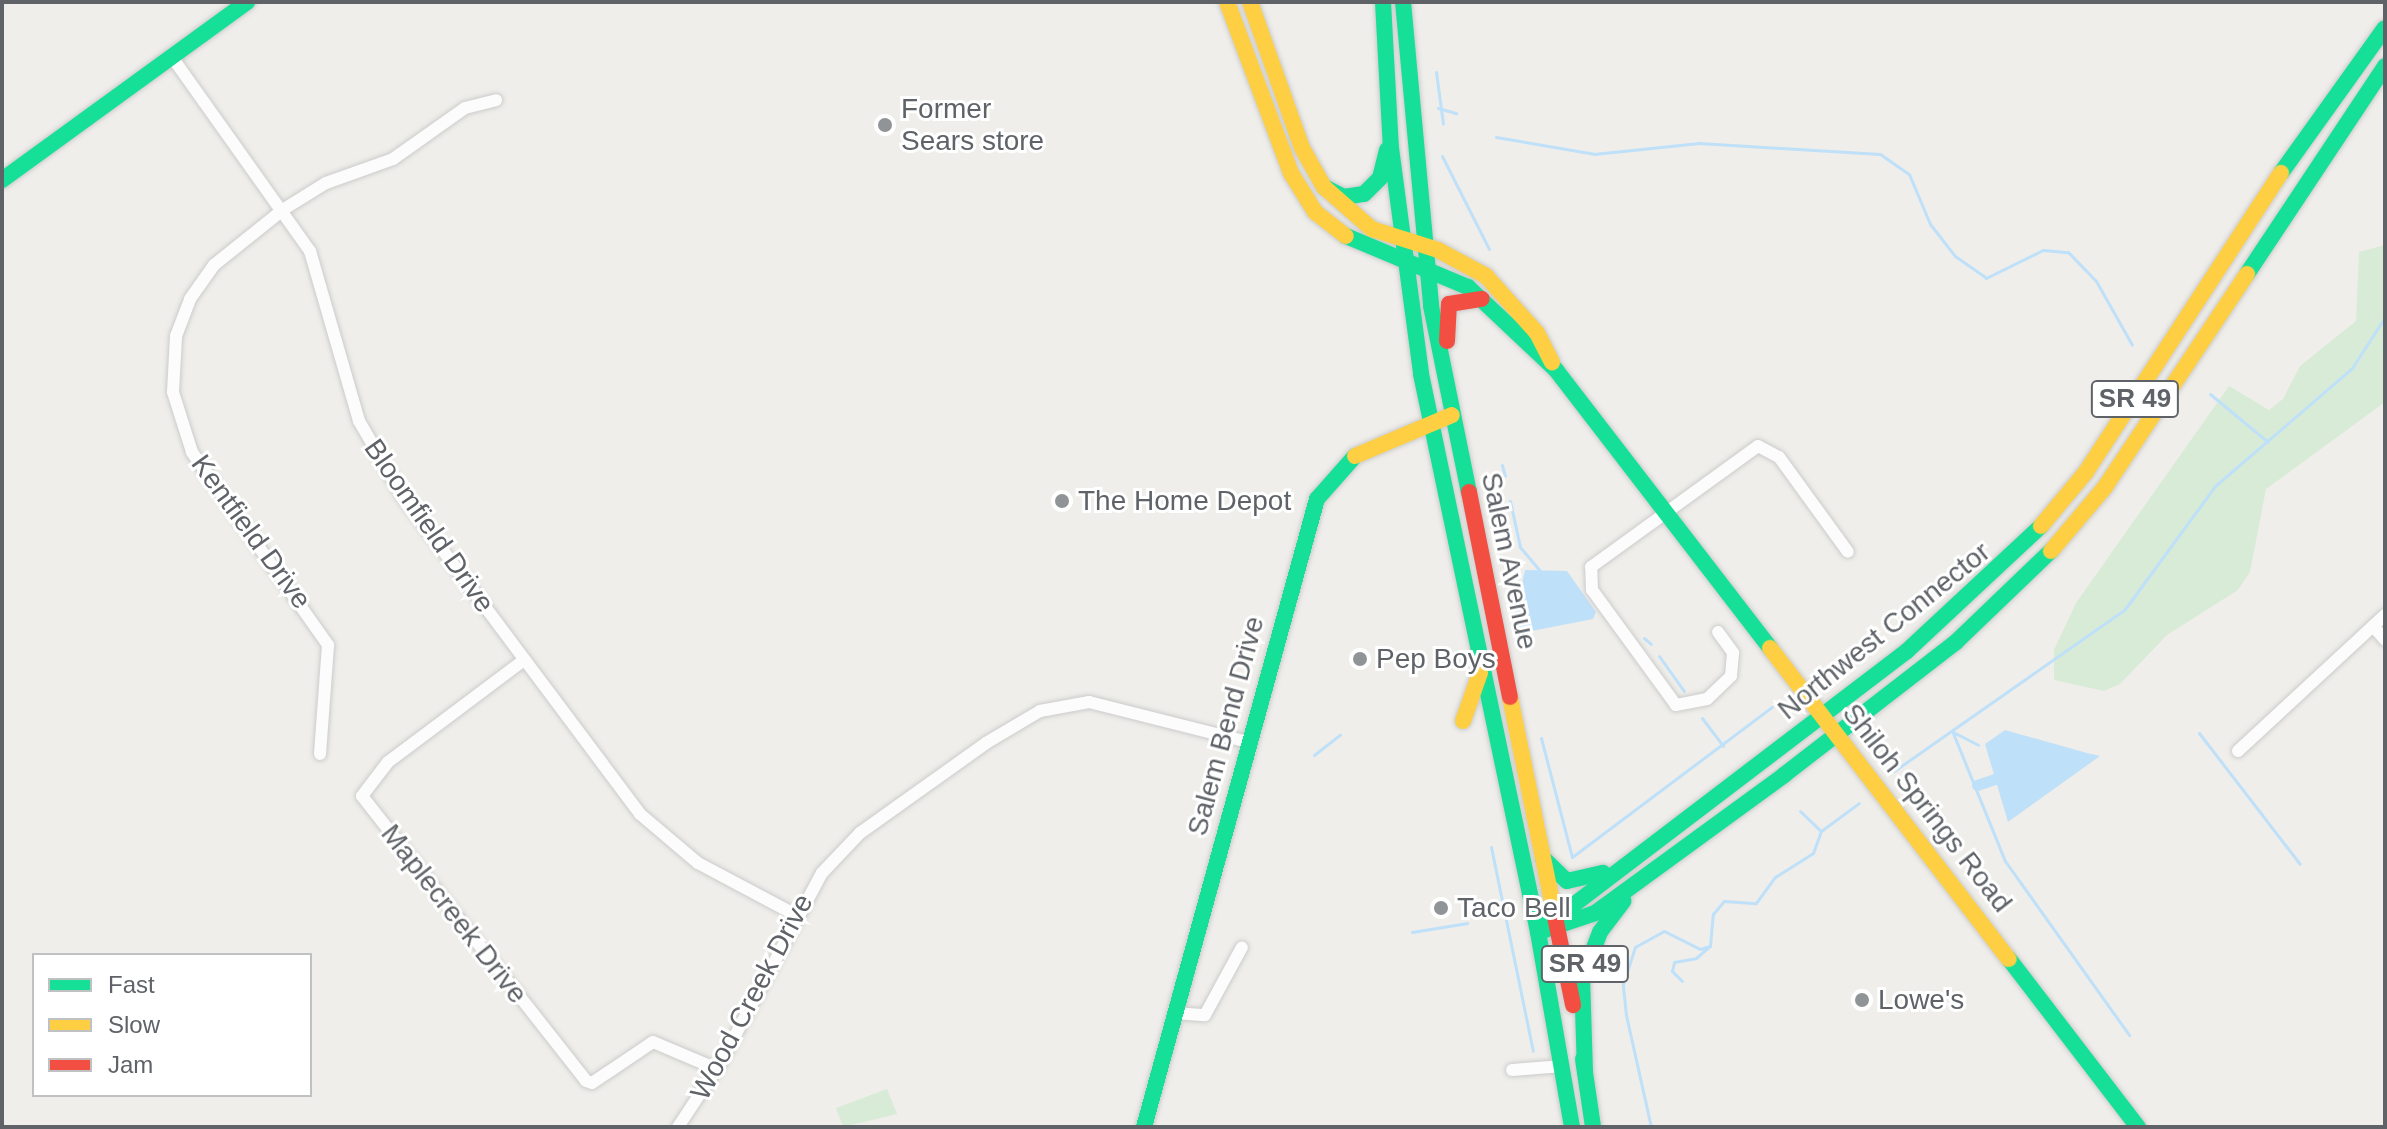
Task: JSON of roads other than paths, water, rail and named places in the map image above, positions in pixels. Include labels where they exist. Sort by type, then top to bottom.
[{"type":"main road","points":[[2,180],[247,2]]},
{"type":"main road","name":"Shiloh Springs Road","points":[[1227,2],[1302,196],[1345,239],[1425,268],[1482,299],[1556,370]]},
{"type":"main road","name":"Shiloh Springs Road","points":[[1250,2],[1302,148],[1324,187],[1353,216],[1402,240],[1420,244],[1467,264],[1507,295],[1556,370],[2138,1127]]},
{"type":"main road","name":"Salem Avenue","points":[[1383,2],[1390,124],[1402,240],[1431,423],[1538,932],[1572,1127]]},
{"type":"main road","points":[[1392,2],[1405,48]]},
{"type":"main road","name":"Salem Avenue","points":[[1403,2],[1420,244],[1443,372],[1556,923],[1593,1127]]},
{"type":"main road","name":"Northwest Connector","points":[[1556,923],[1626,863],[1941,625],[2044,525],[2385,28]]},
{"type":"main road","name":"Northwest Connector","points":[[1556,923],[1595,913],[1837,734],[1956,642],[2061,541],[2385,66]]},
{"type":"main road","points":[[1324,187],[1344,197],[1373,187],[1390,124]]},
{"type":"main road","points":[[1443,372],[1449,304],[1467,296],[1482,299]]},
{"type":"main road","name":"Salem Bend Drive","points":[[1144,1127],[1308,522],[1327,481],[1360,450],[1452,415]]},
{"type":"main road","points":[[1463,721],[1476,699],[1482,662]]},
{"type":"main road","points":[[1543,858],[1567,881],[1626,863]]},
{"type":"main road","name":"SR 49","points":[[1585,1072],[1586,959],[1645,876]]},
{"type":"main road","points":[[1538,932],[1556,923]]},
{"type":"street","name":"Bloomfield Drive","points":[[172,57],[284,209],[323,280],[367,439],[524,660],[660,833],[721,877],[794,914]]},
{"type":"street","name":"Kentfield Drive","points":[[320,754],[331,670],[324,634],[201,467],[173,392],[174,347],[190,299],[214,265],[284,209],[326,183],[393,159],[465,108],[496,100]]},
{"type":"street","points":[[1718,632],[1733,653],[1731,676],[1707,699],[1681,708],[1592,590],[1594,563],[1739,454],[1765,447],[1848,552]]},
{"type":"street","points":[[2238,751],[2385,615]]},
{"type":"street","points":[[2373,626],[2385,640]]},
{"type":"street","name":"Maplecreek Drive","points":[[524,660],[388,762],[362,796],[586,1081],[592,1083],[653,1042],[717,1069]]},
{"type":"street","name":"Wood Creek Drive","points":[[678,1127],[717,1069],[794,914],[860,833],[1040,711],[1105,703],[1248,742]]},
{"type":"street","points":[[1174,1013],[1205,1015],[1242,947]]},
{"type":"street","points":[[1512,1070],[1563,1066]]},
{"type":"water","points":[[1525,570],[1567,571],[1596,612],[1593,619],[1521,633],[1514,617]]},
{"type":"water","points":[[2005,730],[2100,756],[2008,822],[1985,744]]},
{"type":"waterway","points":[[1436,72],[1443,124]]},
{"type":"waterway","points":[[1438,108],[1456,113]]},
{"type":"waterway","points":[[1496,137],[1594,154],[1699,143],[1880,154],[1909,174],[1930,224],[1955,256],[1986,278],[2043,250],[2068,252],[2096,281],[2132,345]]},
{"type":"waterway","points":[[1442,156],[1489,249]]},
{"type":"waterway","points":[[1894,771],[2125,609],[2215,486],[2352,368],[2385,317]]},
{"type":"waterway","points":[[2210,394],[2268,442]]},
{"type":"waterway","points":[[1502,465],[1505,476]]},
{"type":"waterway","points":[[1510,501],[1520,547],[1541,572]]},
{"type":"waterway","points":[[1644,638],[1651,644]]},
{"type":"waterway","points":[[1444,659],[1457,651]]},
{"type":"waterway","points":[[1659,656],[1684,691]]},
{"type":"waterway","points":[[1541,738],[1572,857],[1772,707]]},
{"type":"waterway","points":[[1702,718],[1723,746]]},
{"type":"waterway","points":[[1953,732],[1978,745]]},
{"type":"waterway","points":[[1953,733],[2005,861],[2129,1035]]},
{"type":"waterway","points":[[2199,733],[2300,864]]},
{"type":"waterway","points":[[1314,755],[1340,735]]},
{"type":"waterway","points":[[1977,785],[2000,777]]},
{"type":"waterway","points":[[1651,1127],[1626,1015],[1623,984],[1635,947],[1664,931],[1700,949],[1710,946],[1713,914],[1724,901],[1756,903],[1775,877],[1813,853],[1821,831],[1859,803]]},
{"type":"waterway","points":[[1800,811],[1820,830]]},
{"type":"waterway","points":[[1491,847],[1533,1051]]},
{"type":"waterway","points":[[1412,932],[1467,923]]},
{"type":"waterway","points":[[1682,981],[1672,971],[1674,962],[1696,958],[1710,946]]},
{"type":"place","name":"Former Sears store","points":[[885,125]]},
{"type":"place","name":"The Home Depot","points":[[1062,501]]},
{"type":"place","name":"Pep Boys","points":[[1360,659]]},
{"type":"place","name":"Taco Bell","points":[[1441,908]]},
{"type":"place","name":"Lowe's","points":[[1862,1000]]}]
